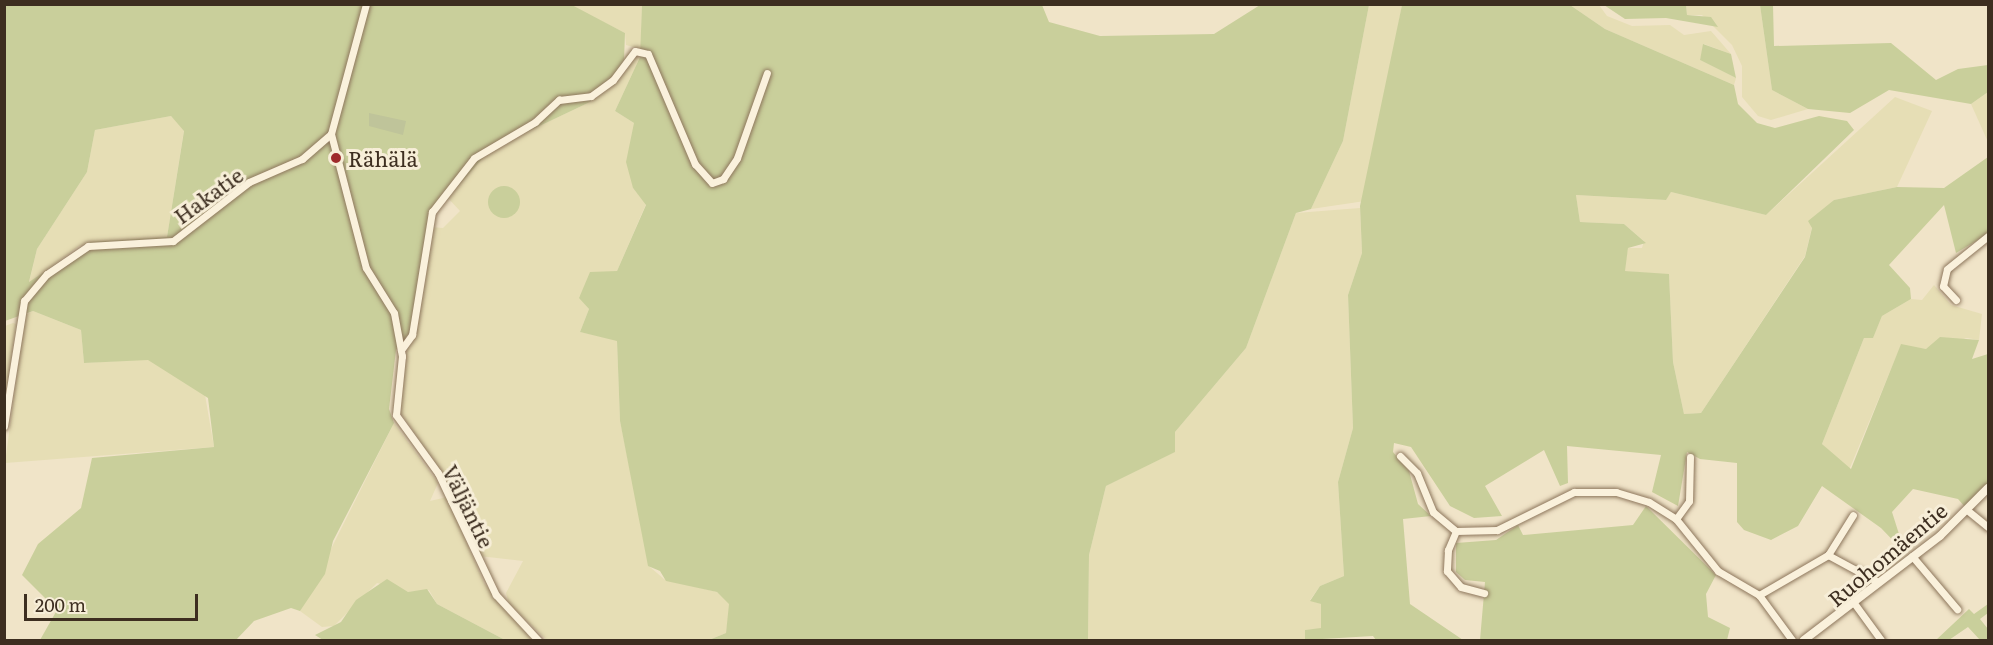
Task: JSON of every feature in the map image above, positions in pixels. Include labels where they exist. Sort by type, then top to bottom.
[{"type":"street","points":[[331,134],[361,34],[366,4]]},
{"type":"street","points":[[401,350],[412,335],[432,212],[474,158],[535,122],[559,100],[591,96],[613,80],[635,51],[648,54],[695,164],[712,183],[723,179],[736,158],[767,73]]},
{"type":"street","name":"Väljäntie","points":[[331,134],[366,268],[394,313],[401,350],[394,404],[398,421],[438,473],[496,595],[538,640]]},
{"type":"street","name":"Hakatie","points":[[4,426],[24,301],[47,274],[88,246],[173,241],[249,182],[302,159],[331,134]]},
{"type":"street","points":[[1956,300],[1943,286],[1947,269],[1989,236]]},
{"type":"street","points":[[1400,456],[1417,474],[1433,512],[1456,531],[1497,530],[1545,502],[1596,490],[1638,496],[1676,519],[1718,571],[1759,596],[1792,640]]},
{"type":"street","points":[[1676,519],[1689,501],[1690,457]]},
{"type":"street","name":"Ruohomäentie","points":[[1804,640],[1854,603],[1876,581],[1912,556],[1967,510],[1989,488]]},
{"type":"street","points":[[1967,510],[1989,527]]},
{"type":"street","points":[[1759,596],[1828,555],[1853,515]]},
{"type":"street","points":[[1456,531],[1448,550],[1448,571],[1461,587],[1484,593]]},
{"type":"street","points":[[1828,555],[1876,581]]},
{"type":"street","points":[[1912,556],[1957,609]]},
{"type":"street","points":[[1854,603],[1881,640]]},
{"type":"shaded area","points":[[570,5],[642,5],[641,49],[626,45],[625,33]]},
{"type":"shaded area","points":[[1369,5],[1402,5],[1365,201],[1311,209],[1343,141]]},
{"type":"shaded area","points":[[1570,5],[1599,5],[1607,16],[1632,26],[1670,25],[1684,35],[1711,31],[1731,54],[1704,44],[1700,60],[1736,78],[1734,85],[1605,29]]},
{"type":"shaded area","points":[[1686,5],[1760,5],[1772,90],[1808,109],[1771,120],[1758,116],[1742,97],[1742,66],[1732,45],[1702,15],[1687,15]]},
{"type":"shaded area","points":[[628,53],[640,57],[615,111],[634,123],[633,188],[646,204],[617,271],[579,297],[589,309],[580,332],[617,340],[620,421],[650,567],[664,579],[717,592],[730,604],[726,633],[709,640],[547,640],[509,604],[506,593],[523,561],[479,556],[443,475],[398,409],[407,349],[415,338],[430,227],[443,228],[460,211],[447,197],[491,149],[590,102]]},
{"type":"shaded area","points":[[1988,92],[1988,142],[1971,104]]},
{"type":"shaded area","points":[[1895,97],[1932,111],[1897,187],[1834,200],[1812,227],[1805,256],[1701,413],[1684,414],[1673,362],[1669,275],[1624,271],[1628,248],[1642,248],[1644,241],[1624,224],[1580,222],[1576,195],[1665,200],[1671,192],[1766,215]]},
{"type":"shaded area","points":[[171,116],[184,130],[167,237],[79,246],[29,283],[37,249],[87,172],[95,130]]},
{"type":"shaded area","points":[[1360,208],[1362,253],[1348,295],[1353,428],[1338,482],[1344,576],[1320,586],[1310,600],[1321,604],[1321,629],[1305,630],[1305,640],[1088,640],[1089,555],[1106,486],[1174,452],[1175,432],[1246,348],[1296,213]]},
{"type":"shaded area","points":[[1934,285],[1951,305],[1982,314],[1979,340],[1967,338],[1926,349],[1901,345],[1849,470],[1822,444],[1864,338],[1873,337],[1882,316],[1911,299],[1922,300]]},
{"type":"shaded area","points":[[33,311],[81,330],[84,363],[148,359],[205,395],[214,447],[5,463],[25,315]]},
{"type":"shaded area","points":[[16,324],[5,404],[5,326]]},
{"type":"shaded area","points":[[394,423],[438,483],[430,501],[447,497],[484,583],[532,640],[505,640],[437,604],[429,590],[408,592],[377,583],[334,626],[322,627],[300,611]]},
{"type":"green space","points":[[570,4],[625,33],[624,60],[609,86],[590,102],[491,149],[436,211],[417,323],[396,350],[389,409],[394,423],[333,541],[325,574],[300,611],[291,608],[254,621],[236,640],[40,640],[57,610],[22,575],[38,544],[81,508],[92,458],[214,447],[208,398],[148,360],[84,363],[81,330],[33,311],[5,321],[5,5]],"holes":[[[171,116],[184,131],[167,237],[89,242],[29,282],[37,249],[87,172],[95,130]]]},
{"type":"green space","points":[[642,5],[1042,5],[1049,22],[1100,36],[1214,34],[1260,5],[1369,5],[1343,141],[1311,209],[1296,213],[1246,348],[1175,432],[1175,452],[1106,486],[1089,555],[1088,640],[709,640],[726,633],[729,604],[717,592],[666,581],[660,571],[648,566],[620,421],[617,341],[580,332],[589,309],[579,298],[590,272],[617,271],[646,205],[633,188],[626,162],[634,123],[615,111],[640,57]]},
{"type":"green space","points":[[1402,5],[1570,5],[1605,29],[1734,85],[1738,104],[1757,123],[1775,128],[1819,116],[1847,121],[1854,130],[1766,215],[1671,192],[1666,200],[1576,195],[1580,222],[1624,224],[1646,243],[1628,248],[1625,271],[1669,274],[1673,362],[1684,414],[1701,413],[1805,257],[1812,228],[1808,221],[1834,200],[1897,187],[1944,188],[1988,157],[1988,234],[1956,253],[1944,205],[1889,265],[1910,288],[1911,299],[1882,316],[1873,338],[1864,338],[1822,444],[1851,469],[1901,344],[1926,349],[1940,337],[1979,340],[1972,359],[1988,354],[1988,485],[1965,507],[1958,499],[1913,489],[1892,512],[1905,553],[1881,528],[1822,486],[1798,526],[1771,540],[1744,530],[1737,522],[1737,463],[1700,459],[1687,452],[1678,506],[1652,492],[1661,455],[1567,446],[1568,483],[1560,486],[1544,450],[1485,486],[1502,516],[1474,518],[1450,506],[1411,447],[1394,443],[1393,452],[1409,471],[1418,504],[1431,516],[1403,519],[1410,604],[1463,640],[1376,640],[1373,636],[1305,640],[1305,630],[1321,628],[1321,604],[1310,601],[1320,586],[1344,576],[1338,482],[1353,428],[1348,295],[1362,253],[1360,206]]},
{"type":"green space","points":[[1604,5],[1686,5],[1687,15],[1711,17],[1718,27],[1666,18],[1625,19]]},
{"type":"green space","points":[[1760,5],[1773,5],[1774,46],[1891,43],[1936,80],[1958,69],[1988,65],[1988,92],[1971,104],[1889,90],[1850,113],[1808,109],[1772,90]]},
{"type":"green space","points":[[1703,44],[1731,54],[1736,78],[1700,60]]},
{"type":"green space","points":[[369,113],[406,121],[403,135],[369,126]]},
{"type":"green space","points":[[504,186],[515,191],[520,202],[515,213],[504,218],[493,213],[488,202],[493,191]]},
{"type":"green space","points":[[1646,506],[1716,575],[1706,594],[1708,617],[1730,628],[1727,640],[1480,640],[1485,582],[1465,580],[1456,572],[1456,543],[1496,540],[1518,525],[1523,535],[1633,525]]},
{"type":"green space","points":[[387,579],[408,592],[427,589],[437,604],[505,640],[323,640],[315,635],[341,622],[356,600]]},
{"type":"green space","points":[[1988,604],[1988,613],[1980,619],[1988,629],[1988,640],[1980,640],[1968,627],[1949,640],[1936,640],[1969,609],[1974,614]]},
{"type":"place","name":"Rähälä","points":[[336,158]]}]
